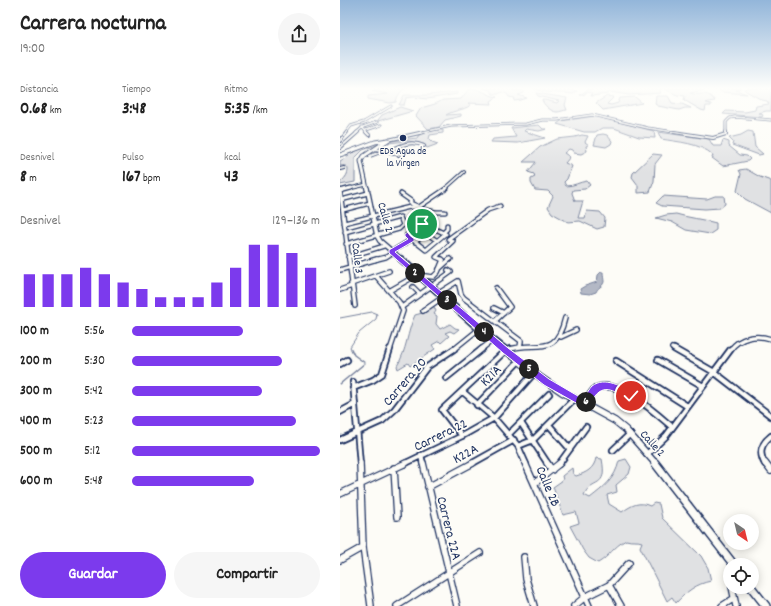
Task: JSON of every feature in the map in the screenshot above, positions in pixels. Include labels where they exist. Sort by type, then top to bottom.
[{"type":"street","points":[[340,141],[347,131],[356,124],[371,116]]},
{"type":"street","points":[[341,153],[375,142],[460,125],[526,124],[542,120],[594,116]]},
{"type":"street","points":[[598,116],[648,128],[713,138],[726,134],[727,120],[732,118],[749,117],[771,120]]},
{"type":"street","points":[[340,148],[360,129],[377,122]]},
{"type":"street","points":[[356,124],[363,127],[369,135]]},
{"type":"street","points":[[356,124],[360,129]]},
{"type":"street","points":[[366,130],[381,125]]},
{"type":"street","name":"Calle 2","points":[[388,140],[362,157],[362,167],[372,216],[377,236],[384,246],[505,351],[534,373],[574,399],[615,421],[630,434],[729,558]]},
{"type":"street","points":[[370,156],[380,151],[389,152],[402,144],[417,143],[424,146]]},
{"type":"street","points":[[374,149],[400,155]]},
{"type":"street","points":[[340,169],[344,168]]},
{"type":"street","points":[[344,223],[410,207],[419,207],[446,189],[464,172]]},
{"type":"street","points":[[340,190],[366,185]]},
{"type":"street","name":"Calle 3","points":[[340,190],[355,306]]},
{"type":"street","points":[[341,200],[368,194]]},
{"type":"street","points":[[401,194],[411,201],[410,203],[419,207],[433,212],[445,212]]},
{"type":"street","points":[[343,210],[370,203]]},
{"type":"street","points":[[450,236],[458,232],[488,210],[500,206]]},
{"type":"street","points":[[346,244],[377,236],[399,229],[403,225],[432,217],[433,212]]},
{"type":"street","points":[[345,232],[400,217],[403,225]]},
{"type":"street","points":[[420,220],[422,224],[407,235],[426,250],[444,233],[447,229],[447,224]]},
{"type":"street","points":[[340,270],[386,257],[433,228],[450,236]]},
{"type":"street","points":[[426,233],[436,240]]},
{"type":"street","points":[[389,291],[417,275],[433,277],[443,260],[436,257],[453,241],[448,239],[450,236]]},
{"type":"street","points":[[348,258],[384,246]]},
{"type":"street","points":[[438,270],[451,259]]},
{"type":"street","points":[[402,306],[452,272],[448,270]]},
{"type":"street","points":[[340,290],[389,271]]},
{"type":"street","points":[[354,388],[373,380],[382,374],[401,317],[402,306],[376,276]]},
{"type":"street","points":[[423,311],[458,281],[464,298],[496,320],[520,341],[520,347]]},
{"type":"street","points":[[413,287],[420,294]]},
{"type":"street","points":[[496,288],[510,307],[496,320]]},
{"type":"street","points":[[494,308],[504,313]]},
{"type":"street","points":[[560,338],[565,318]]},
{"type":"street","name":"Carrera 20","points":[[340,440],[382,420],[394,410],[427,367],[452,351],[479,329]]},
{"type":"street","points":[[462,436],[442,410],[463,392],[505,351],[510,348],[548,344],[576,330]]},
{"type":"street","points":[[647,454],[659,443],[672,427],[735,344],[740,340],[760,336],[766,336],[771,339]]},
{"type":"street","points":[[446,378],[493,340]]},
{"type":"street","points":[[672,348],[714,372],[771,416]]},
{"type":"street","points":[[340,364],[347,360]]},
{"type":"street","points":[[658,360],[703,386]]},
{"type":"street","name":"K21A","points":[[477,405],[519,361]]},
{"type":"street","points":[[616,361],[687,406]]},
{"type":"street","name":"Carrera 22","points":[[340,494],[462,436],[494,418],[534,373]]},
{"type":"street","points":[[353,382],[362,483],[363,547],[371,606]]},
{"type":"street","points":[[585,404],[595,389],[603,385],[607,386],[618,389],[631,396],[672,427]]},
{"type":"street","name":"Calle 2B","points":[[463,392],[494,418],[518,446],[589,606]]},
{"type":"street","points":[[509,434],[548,394]]},
{"type":"street","points":[[518,446],[533,440],[574,399]]},
{"type":"street","points":[[340,412],[355,404]]},
{"type":"street","points":[[521,423],[552,470]]},
{"type":"street","points":[[549,425],[570,449]]},
{"type":"street","points":[[535,483],[552,470],[565,457],[586,427]]},
{"type":"street","points":[[613,450],[630,434]]},
{"type":"street","points":[[771,436],[760,448],[760,453],[771,471]]},
{"type":"street","name":"K22A","points":[[428,487],[514,440]]},
{"type":"street","name":"Carrera 22A","points":[[421,455],[457,606]]},
{"type":"street","points":[[394,468],[398,516]]},
{"type":"street","points":[[340,560],[363,547]]},
{"type":"street","points":[[397,606],[480,553]]},
{"type":"street","points":[[524,557],[526,579],[534,606]]},
{"type":"street","points":[[574,606],[585,597],[609,585],[629,563]]},
{"type":"street","points":[[609,585],[621,606]]},
{"type":"street","points":[[733,594],[736,606]]},
{"type":"street","points":[[757,594],[766,606]]},
{"type":"street","points":[[722,606],[733,599]]},
{"type":"shaded area","points":[[381,116],[395,116],[378,121]]},
{"type":"shaded area","points":[[416,116],[460,116],[445,120],[439,127],[428,129]]},
{"type":"shaded area","points":[[596,116],[654,131],[655,138],[639,137],[614,128],[602,128],[595,132],[584,132],[557,124],[561,121]]},
{"type":"shaded area","points":[[539,125],[543,129],[547,129],[539,131],[526,129],[524,131],[545,138],[518,143],[491,142],[493,139],[516,137],[511,128]]},
{"type":"shaded area","points":[[435,130],[443,130],[443,133],[430,135],[429,139],[438,144],[427,148],[424,144],[408,141],[388,143],[391,141],[417,138],[419,135]]},
{"type":"shaded area","points":[[748,131],[753,132],[755,147],[763,154],[759,155],[732,145],[733,142],[729,138],[741,135]]},
{"type":"shaded area","points":[[658,132],[709,139],[713,146],[721,146],[723,140],[729,142],[729,146],[740,155],[747,156],[750,159],[748,161],[723,166],[712,158],[713,155],[708,151],[695,145],[661,139]]},
{"type":"shaded area","points":[[582,135],[588,136],[585,142],[589,145],[586,146],[587,151],[581,154],[574,153],[569,149],[564,153],[570,157],[565,163],[572,166],[567,179],[564,182],[566,186],[587,181],[590,185],[585,189],[573,190],[572,193],[575,201],[583,201],[578,218],[585,218],[587,211],[600,212],[605,218],[604,227],[597,229],[580,221],[568,222],[552,213],[548,207],[553,196],[548,191],[535,190],[531,183],[531,179],[535,177],[534,174],[528,172],[536,162],[523,162],[540,147],[557,139]]},
{"type":"shaded area","points":[[597,135],[607,135],[612,141],[611,144],[606,147],[594,145]]},
{"type":"shaded area","points":[[380,142],[385,142],[363,150],[355,158],[355,182],[340,185],[340,182],[347,174],[348,169],[347,167],[340,166],[340,161],[349,156],[346,155]]},
{"type":"shaded area","points":[[653,154],[662,155],[655,164],[654,181],[650,192],[638,193],[638,185],[632,177],[633,173]]},
{"type":"shaded area","points":[[746,169],[771,181],[771,213],[745,199],[737,191],[741,174],[739,170]]},
{"type":"shaded area","points":[[663,196],[707,199],[715,196],[724,196],[725,204],[720,208],[705,209],[662,206],[656,203]]},
{"type":"shaded area","points":[[676,214],[716,223],[716,230],[710,234],[686,230],[672,222],[656,218]]},
{"type":"shaded area","points":[[603,272],[604,282],[596,292],[590,294],[581,293],[580,289],[597,282],[598,275]]},
{"type":"shaded area","points":[[433,305],[436,311],[434,314],[437,316],[436,324],[440,329],[450,324],[459,329],[454,333],[450,331],[445,333],[449,336],[441,343],[439,341],[432,345],[435,349],[410,366],[408,363],[398,369],[397,366],[403,354],[415,315],[426,312]]},
{"type":"shaded area","points":[[596,458],[602,459],[603,475],[601,479],[591,486],[584,495],[590,498],[600,490],[612,478],[619,461],[626,459],[631,467],[629,474],[616,485],[617,492],[607,495],[609,504],[622,512],[636,504],[650,506],[654,503],[659,504],[662,518],[701,556],[708,568],[711,581],[692,589],[676,603],[672,597],[667,601],[640,547],[642,542],[626,540],[598,563],[589,558],[570,526],[579,523],[576,512],[563,515],[553,487],[563,480],[562,476],[572,468],[573,474],[576,476],[589,470]]},
{"type":"waterway","points":[[340,318],[372,312],[377,314],[376,319],[359,333],[350,347],[352,350]]},
{"type":"waterway","points":[[340,384],[365,363],[354,355],[351,349]]},
{"type":"place","name":"EDS Agua de la Virgen","points":[[403,138]]},
{"type":"route","points":[[422,224],[407,235],[412,240],[391,252],[505,351],[546,382],[585,404],[595,389],[603,385],[618,389],[631,396]]}]
